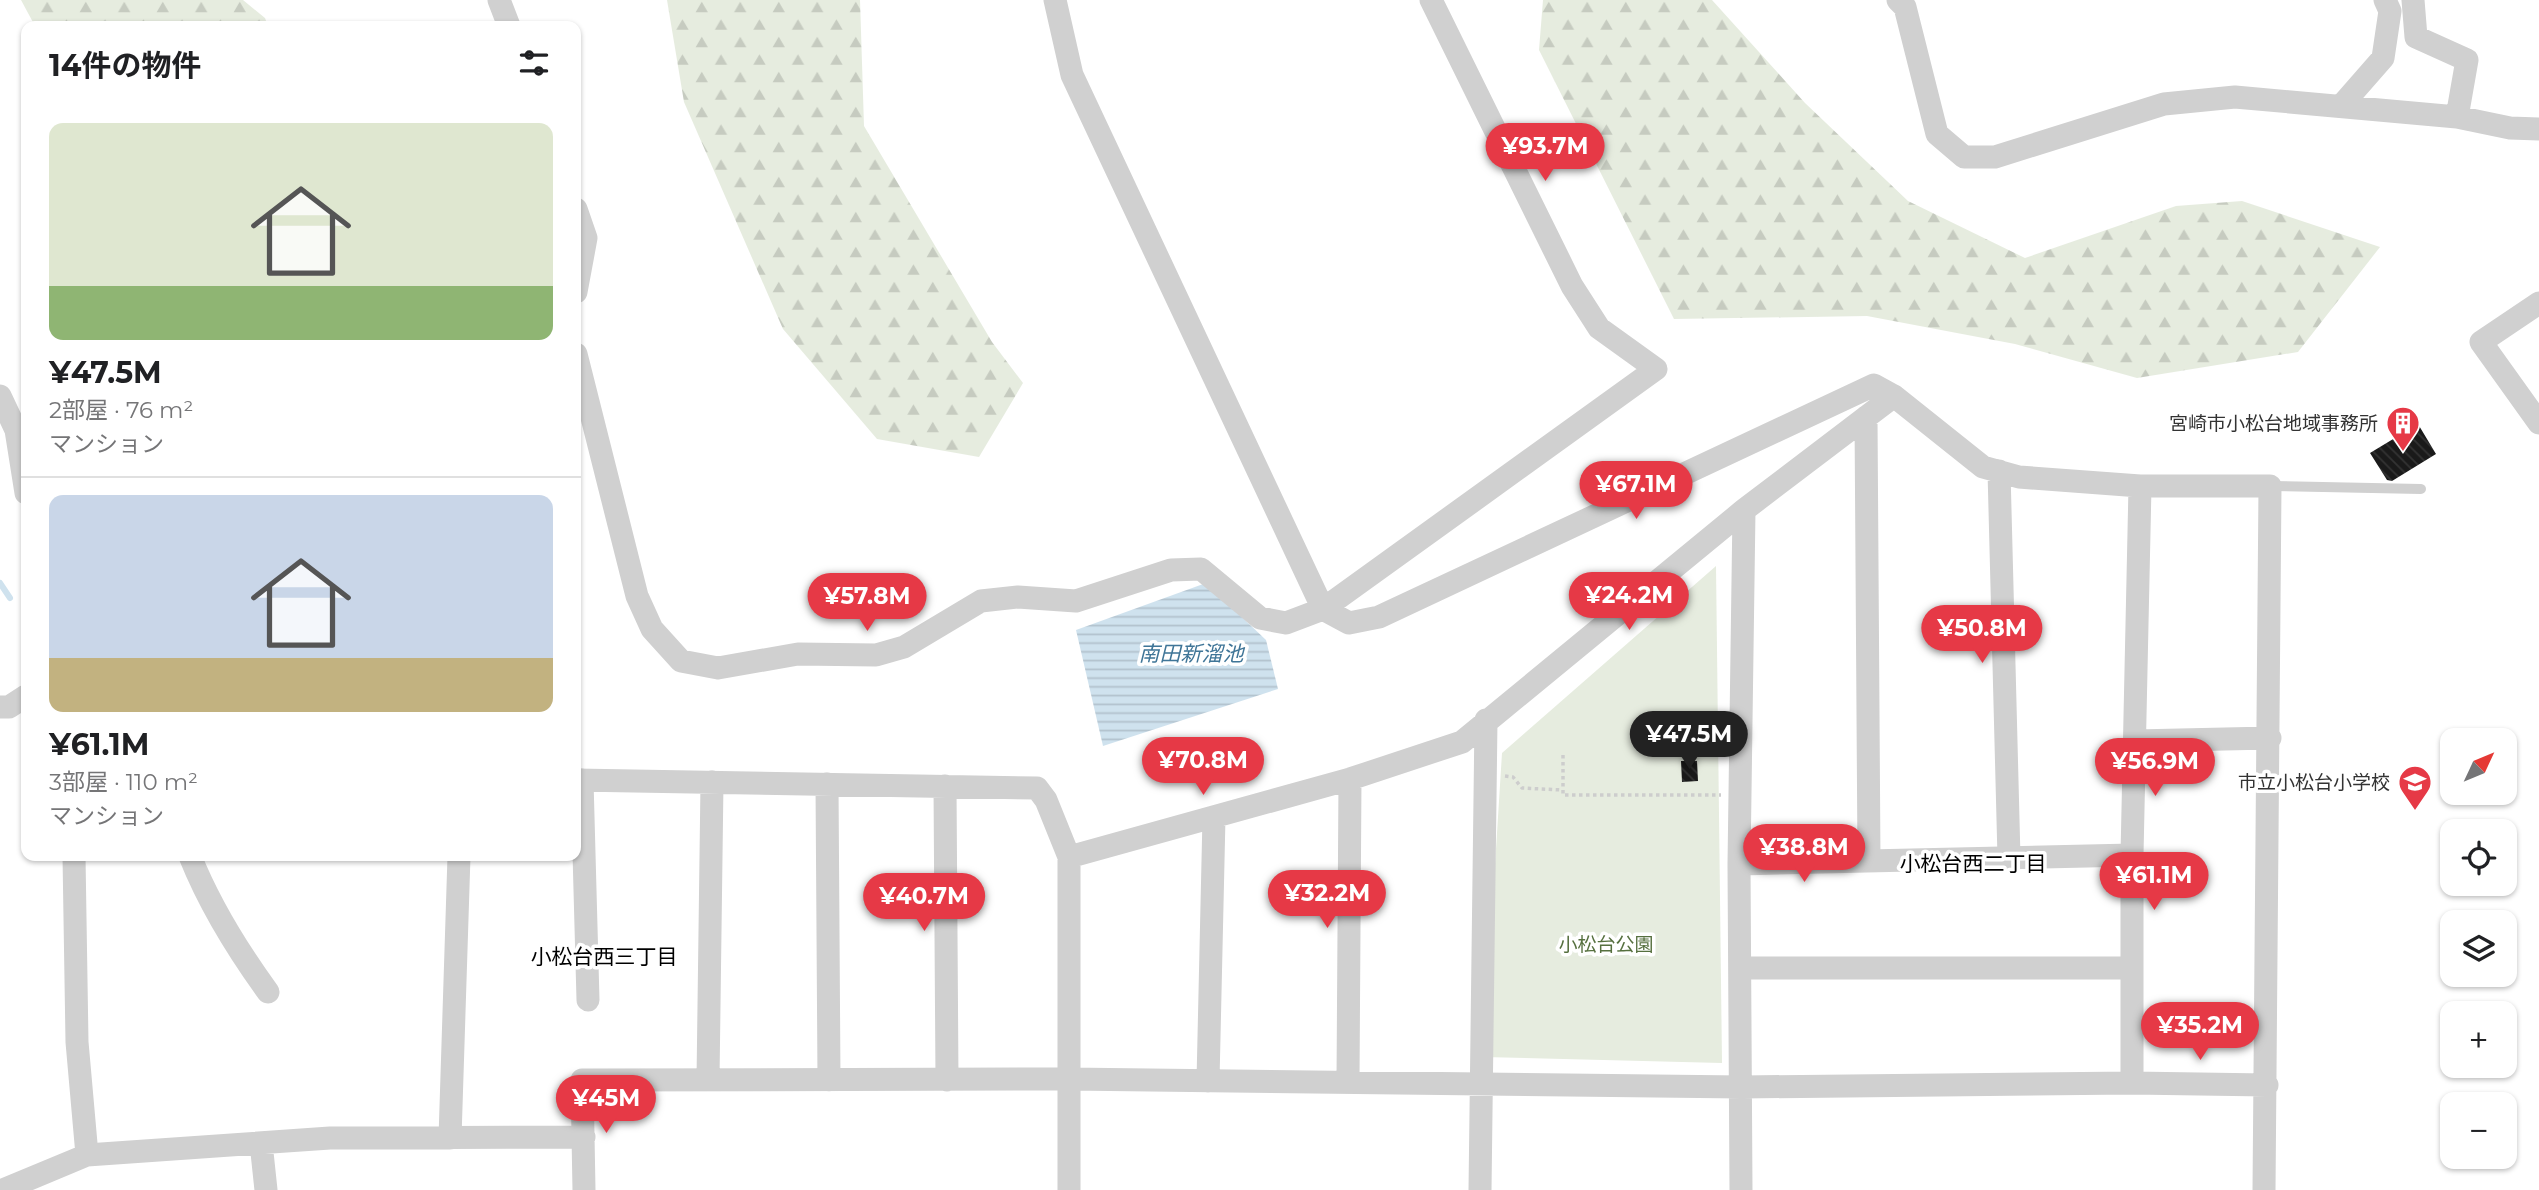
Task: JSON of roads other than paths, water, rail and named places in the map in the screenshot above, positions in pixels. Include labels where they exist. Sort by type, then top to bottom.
[{"type":"street","points":[[499,0],[507,21]]},
{"type":"street","points":[[1055,0],[1072,75],[1323,609],[1349,623],[1379,617],[1874,385],[1894,396],[1983,467],[2018,477],[2140,486],[2270,486],[2270,738],[2264,1190]]},
{"type":"street","points":[[581,374],[637,596],[652,629],[681,662],[718,668],[797,654],[876,655],[904,648],[981,601],[1018,597],[1076,601],[1171,570],[1201,569],[1260,618],[1286,623],[1323,609],[1656,369],[1599,328],[1572,286],[1431,0]]},
{"type":"street","points":[[1898,0],[1905,7],[1937,134],[1964,157],[1995,157],[2164,104],[2235,97],[2457,117],[2510,128],[2539,129]]},
{"type":"street","points":[[2341,106],[2383,58],[2390,11],[2385,0]]},
{"type":"street","points":[[2413,0],[2416,37],[2467,60],[2457,117]]},
{"type":"street","points":[[581,224],[586,238],[581,265]]},
{"type":"street","points":[[2539,303],[2481,342],[2539,423]]},
{"type":"street","points":[[0,396],[16,430],[21,462]]},
{"type":"street","points":[[1069,858],[1350,779],[1462,742],[1744,510],[1894,396]]},
{"type":"street","points":[[1866,417],[1869,861]]},
{"type":"street","points":[[1999,471],[2009,858]]},
{"type":"street","points":[[2132,1083],[2132,855],[2140,486]]},
{"type":"street","points":[[1741,1190],[1738,864],[1744,510]]},
{"type":"street","points":[[0,708],[21,698]]},
{"type":"street","points":[[1480,1190],[1486,720]]},
{"type":"street","points":[[2135,741],[2270,738]]},
{"type":"street","points":[[1348,1081],[1350,779]]},
{"type":"street","points":[[581,780],[1037,788],[1046,800],[1069,858],[1069,1190]]},
{"type":"street","points":[[708,1080],[712,782]]},
{"type":"street","points":[[827,784],[829,1080]]},
{"type":"street","points":[[945,786],[947,1080]]},
{"type":"street","points":[[1208,1080],[1213,817]]},
{"type":"street","points":[[581,829],[588,1000]]},
{"type":"street","points":[[1738,864],[2132,855]]},
{"type":"street","points":[[74,861],[76,1042],[87,1155]]},
{"type":"street","points":[[192,861],[204,891],[233,943],[268,992]]},
{"type":"street","points":[[450,1138],[459,861]]},
{"type":"street","points":[[1741,968],[2131,968]]},
{"type":"street","points":[[584,1190],[582,1080],[1208,1080],[1742,1087],[2132,1083],[2267,1085]]},
{"type":"street","points":[[3,1190],[87,1155],[330,1138],[584,1137]]},
{"type":"street","points":[[261,1143],[266,1190]]},
{"type":"lane","points":[[2270,486],[2421,489]]},
{"type":"water","name":"南田新溜池","points":[[1206,583],[1266,640],[1278,689],[1103,746],[1076,630]]},
{"type":"waterway","points":[[0,583],[10,598]]},
{"type":"place","name":"宮崎市小松台地域事務所","points":[[2403,453]]},
{"type":"place","name":"市立小松台小学校","points":[[2415,812]]},
{"type":"district","name":"小松台西二丁目","points":[[1973,863]]},
{"type":"district","name":"小松台西三丁目","points":[[604,956]]},
{"type":"park label","name":"小松台公園","points":[[1606,944]]}]
